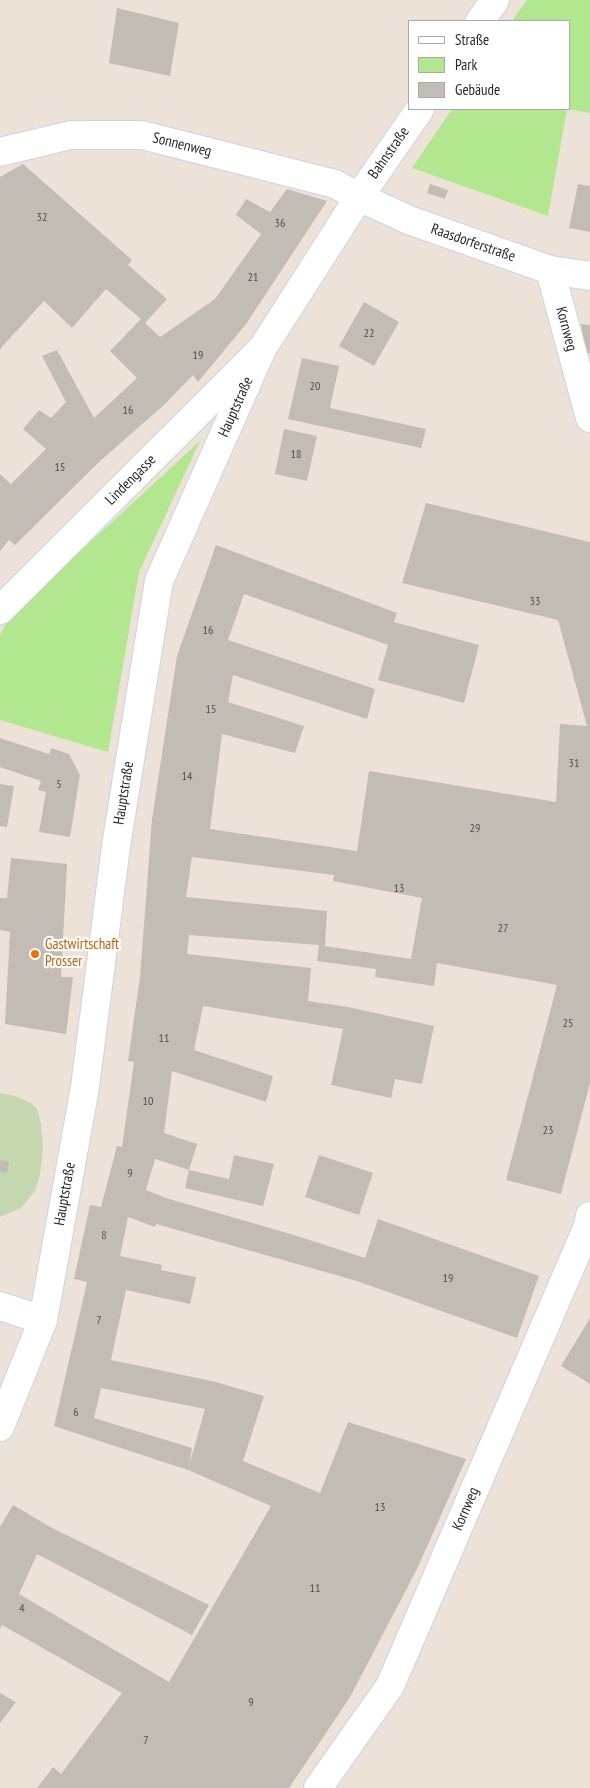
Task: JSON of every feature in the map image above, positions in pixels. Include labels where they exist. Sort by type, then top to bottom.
[{"type":"street","points":[[481,20],[495,0]]},
{"type":"street","name":"Bahnstraße","points":[[359,197],[419,110]]},
{"type":"street","name":"Sonnenweg","points":[[0,152],[71,135],[142,135],[335,184],[359,197]]},
{"type":"street","name":"Raasdorferstraße","points":[[359,197],[409,220],[550,270],[590,276]]},
{"type":"street","name":"Hauptstraße","points":[[0,1427],[42,1320],[85,1087],[116,846],[159,581],[262,349],[359,197]]},
{"type":"street","name":"Kornweg","points":[[550,270],[590,418]]},
{"type":"street","name":"Lindengasse","points":[[0,610],[262,349]]},
{"type":"street","name":"Kornweg","points":[[318,1788],[390,1686],[588,1226],[590,1216]]},
{"type":"street","points":[[0,1306],[42,1320]]},
{"type":"green space","points":[[527,0],[590,0],[590,113],[570,109],[570,20],[513,20]]},
{"type":"green space","points":[[451,110],[567,110],[548,216],[412,168]]},
{"type":"green space","points":[[200,441],[139,572],[108,752],[0,720],[0,635],[10,616]]},
{"type":"green space","points":[[0,1093],[15,1096],[31,1103],[37,1109],[41,1124],[43,1149],[40,1175],[35,1191],[21,1208],[0,1217]]},
{"type":"building","points":[[117,8],[179,23],[170,76],[109,63]]},
{"type":"building","points":[[23,164],[132,260],[128,265],[167,299],[145,323],[160,337],[215,299],[261,234],[236,215],[246,199],[270,212],[287,189],[327,201],[246,324],[198,382],[193,375],[164,405],[99,462],[15,545],[9,540],[0,551],[0,474],[11,484],[46,449],[23,429],[39,410],[51,418],[66,402],[42,356],[57,350],[94,418],[137,378],[110,351],[141,319],[106,289],[72,328],[44,301],[0,349],[0,177]]},
{"type":"building","points":[[430,184],[448,190],[445,199],[427,193]]},
{"type":"building","points":[[578,184],[590,186],[590,232],[569,228]]},
{"type":"building","points":[[364,302],[399,322],[374,366],[339,346]]},
{"type":"building","points":[[581,324],[590,325],[590,353],[586,353]]},
{"type":"building","points":[[302,358],[339,366],[330,408],[426,429],[421,448],[288,419]]},
{"type":"building","points":[[284,429],[317,436],[307,481],[275,474]]},
{"type":"building","points":[[426,503],[590,542],[590,1083],[561,1194],[506,1180],[557,985],[437,963],[434,986],[375,977],[376,969],[317,961],[319,945],[189,935],[187,954],[311,968],[308,1001],[348,1007],[434,1026],[422,1084],[395,1079],[391,1098],[331,1085],[343,1029],[203,1006],[194,1050],[273,1076],[266,1102],[172,1071],[164,1133],[197,1144],[189,1170],[155,1159],[146,1190],[166,1198],[294,1235],[365,1258],[378,1219],[539,1276],[517,1338],[357,1281],[156,1224],[155,1227],[128,1217],[120,1256],[162,1265],[161,1270],[196,1277],[190,1304],[126,1290],[111,1360],[212,1381],[264,1396],[243,1461],[320,1493],[348,1422],[466,1459],[417,1569],[350,1697],[289,1788],[37,1788],[53,1767],[61,1774],[122,1693],[2,1625],[0,1629],[0,1527],[13,1505],[52,1528],[209,1605],[192,1635],[37,1554],[19,1594],[169,1682],[271,1506],[188,1470],[54,1426],[87,1282],[74,1279],[90,1205],[101,1207],[117,1146],[122,1147],[134,1062],[128,1061],[140,977],[152,819],[177,656],[216,545],[397,613],[394,622],[479,645],[464,703],[378,680],[388,645],[244,594],[228,640],[375,689],[367,719],[233,675],[228,702],[304,726],[295,753],[222,734],[210,829],[357,851],[369,771],[556,802],[560,724],[587,726],[558,620],[402,583]],"holes":[[[192,857],[334,875],[333,881],[422,898],[411,959],[325,946],[327,911],[186,897]],[[101,1388],[205,1409],[189,1466],[192,1448],[94,1418]]]},
{"type":"building","points":[[0,738],[49,754],[51,748],[69,754],[80,775],[70,837],[39,832],[46,792],[38,790],[41,781],[0,767]]},
{"type":"building","points":[[0,784],[14,786],[7,827],[0,826]]},
{"type":"building","name":"Gastwirtschaft Prosser","points":[[11,858],[67,864],[61,977],[73,977],[66,1034],[5,1024],[10,932],[0,930],[0,898],[7,898]]},
{"type":"building","points":[[234,1155],[274,1164],[263,1206],[185,1188],[189,1170],[229,1179]]},
{"type":"building","points":[[319,1155],[373,1173],[359,1215],[305,1197]]},
{"type":"building","points":[[0,1160],[9,1161],[7,1173],[0,1172]]},
{"type":"building","points":[[590,1318],[590,1384],[561,1366]]},
{"type":"building","points":[[0,1693],[16,1702],[0,1723]]},
{"type":"place","name":"Gastwirtschaft Prosser","points":[[35,954]]}]
